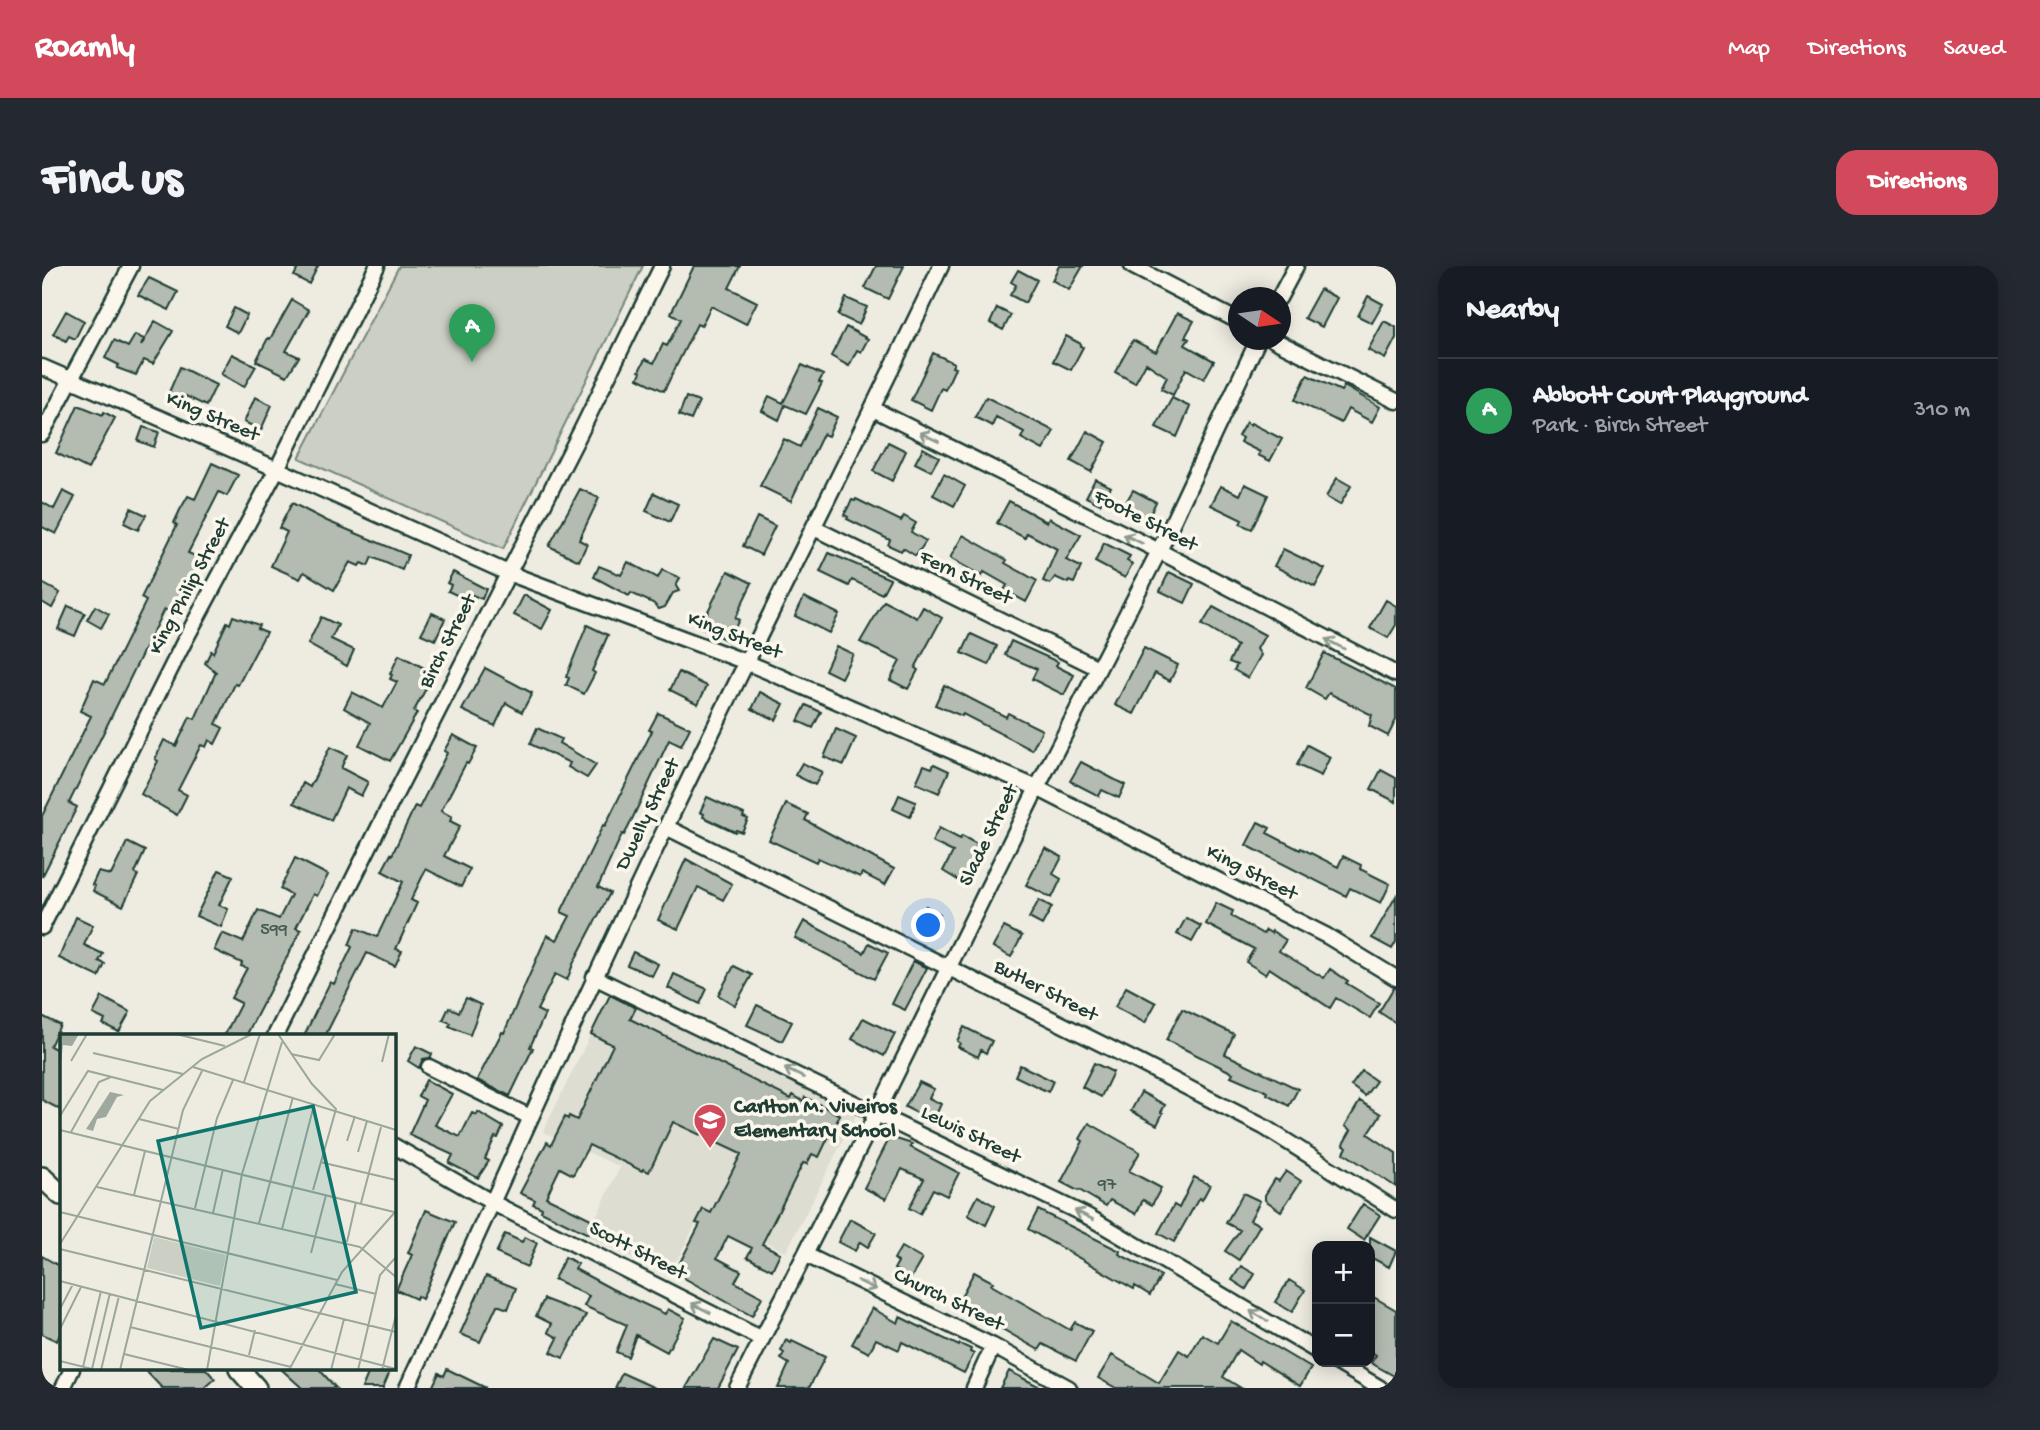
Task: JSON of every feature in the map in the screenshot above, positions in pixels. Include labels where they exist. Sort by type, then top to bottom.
[{"type":"main road","points":[[42,1177],[60,1194]]},
{"type":"main road","points":[[240,1370],[256,1388]]},
{"type":"street","points":[[42,434],[131,266]]},
{"type":"street","name":"King Philip Street","points":[[42,927],[184,642],[277,469],[377,266]]},
{"type":"street","name":"Birch Street","points":[[276,1034],[662,266]]},
{"type":"street","name":"Dwelly Street","points":[[407,1388],[594,977],[941,266]]},
{"type":"street","points":[[1132,266],[1228,316]]},
{"type":"street","points":[[1285,287],[1296,266]]},
{"type":"street","points":[[1291,348],[1396,401]]},
{"type":"street","name":"Slade Street","points":[[737,1388],[877,1113],[1037,788],[1159,551],[1253,350]]},
{"type":"street","name":"King Street","points":[[42,367],[508,573],[746,662],[1037,788],[1327,936],[1396,978]]},
{"type":"street","name":"Foote Street","points":[[873,410],[1159,551],[1396,674]]},
{"type":"street","name":"Fern Street","points":[[814,528],[1098,668]]},
{"type":"street","name":"Butler Street","points":[[666,827],[1264,1127],[1396,1210]]},
{"type":"street","name":"Lewis Street","points":[[594,977],[1087,1216],[1312,1348]]},
{"type":"street","points":[[429,1068],[530,1117]]},
{"type":"street","name":"Scott Street","points":[[396,1147],[493,1203],[762,1339]]},
{"type":"street","name":"Church Street","points":[[806,1255],[993,1346],[1069,1388]]},
{"type":"street","points":[[974,1388],[993,1346]]},
{"type":"street","points":[[1344,1367],[1380,1388]]},
{"type":"street","points":[[63,1388],[72,1370]]},
{"type":"shaded area","points":[[399,266],[643,266],[503,549],[299,458]]},
{"type":"shaded area","name":"Carlton M. Viveiros Elementary School","points":[[611,992],[856,1115],[786,1252],[703,1211],[668,1276],[587,1236],[620,1167],[543,1132]]},
{"type":"building","points":[[299,266],[318,266],[309,284],[294,276]]},
{"type":"building","points":[[694,266],[740,266],[729,288],[757,302],[746,324],[711,306],[701,326],[697,324],[664,391],[638,378],[641,372],[639,371],[645,359],[654,363],[663,344],[667,346],[681,319],[671,313]]},
{"type":"building","points":[[876,266],[904,266],[888,299],[865,288]]},
{"type":"building","points":[[1059,266],[1083,266],[1069,290],[1052,280]]},
{"type":"building","points":[[1018,270],[1037,280],[1025,303],[1010,295],[1016,285],[1011,282]]},
{"type":"building","points":[[149,278],[178,292],[169,310],[138,295]]},
{"type":"building","points":[[1320,289],[1337,298],[1322,327],[1304,318]]},
{"type":"building","points":[[1368,296],[1383,304],[1372,323],[1358,316]]},
{"type":"building","points":[[846,298],[867,307],[859,325],[838,315]]},
{"type":"building","points":[[292,300],[309,310],[286,351],[299,357],[287,376],[256,361]]},
{"type":"building","points":[[234,308],[247,315],[238,333],[225,326]]},
{"type":"building","points":[[997,308],[1011,315],[1003,330],[990,323]]},
{"type":"building","points":[[66,311],[84,321],[75,339],[69,336],[66,341],[53,334]]},
{"type":"building","points":[[1177,313],[1194,321],[1185,337],[1189,339],[1185,345],[1214,361],[1204,379],[1186,369],[1173,395],[1161,389],[1167,377],[1146,363],[1135,383],[1115,372],[1133,340],[1156,352]]},
{"type":"building","points":[[155,321],[173,331],[153,364],[144,360],[136,375],[117,368],[119,365],[105,358],[114,340],[128,347],[135,335],[144,339],[141,346]]},
{"type":"building","points":[[1384,321],[1396,327],[1396,338],[1385,359],[1368,350]]},
{"type":"building","points":[[846,327],[868,339],[861,352],[857,350],[849,366],[831,356]]},
{"type":"building","points":[[1066,336],[1083,347],[1071,370],[1053,361]]},
{"type":"building","points":[[933,353],[954,363],[952,367],[955,368],[945,390],[941,388],[931,410],[911,400]]},
{"type":"building","points":[[232,354],[256,366],[244,387],[221,374]]},
{"type":"building","points":[[802,365],[823,375],[819,382],[822,383],[806,414],[785,405],[779,420],[762,411],[769,396],[783,403]]},
{"type":"building","points":[[180,367],[216,385],[206,406],[186,396],[184,400],[169,392]]},
{"type":"building","points":[[1307,375],[1341,391],[1344,386],[1380,407],[1372,422],[1348,409],[1341,423],[1295,400]]},
{"type":"building","points":[[255,397],[272,405],[261,430],[244,422]]},
{"type":"building","points":[[686,397],[699,402],[691,420],[679,415]]},
{"type":"building","points":[[986,397],[1054,431],[1043,450],[1021,438],[1024,432],[996,417],[992,426],[975,417]]},
{"type":"building","points":[[1172,398],[1190,407],[1177,437],[1156,427]]},
{"type":"building","points":[[78,405],[115,418],[88,469],[56,453]]},
{"type":"building","points":[[818,408],[837,417],[828,436],[823,434],[791,501],[760,486],[784,439],[800,447]]},
{"type":"building","points":[[1246,422],[1282,439],[1270,461],[1258,455],[1260,452],[1240,442],[1242,438],[1238,436]]},
{"type":"building","points":[[143,427],[159,432],[154,447],[138,441]]},
{"type":"building","points":[[1087,431],[1107,442],[1091,472],[1071,461]]},
{"type":"building","points":[[888,442],[906,451],[892,481],[873,471]]},
{"type":"building","points":[[923,448],[939,457],[931,471],[915,463]]},
{"type":"building","points":[[212,463],[238,475],[227,496],[219,492],[188,553],[198,557],[194,566],[197,567],[192,578],[188,576],[174,614],[164,609],[69,803],[77,807],[42,877],[42,816],[91,716],[80,711],[94,679],[105,684],[146,601],[141,598],[177,525],[174,523],[180,510],[188,496],[195,499]]},
{"type":"building","points":[[944,474],[965,486],[954,506],[933,495]]},
{"type":"building","points":[[1337,478],[1351,486],[1340,505],[1326,497]]},
{"type":"building","points":[[1095,479],[1111,487],[1100,504],[1086,497]]},
{"type":"building","points":[[1245,484],[1268,495],[1252,529],[1240,524],[1242,520],[1211,505],[1221,486],[1240,495]]},
{"type":"building","points":[[580,489],[599,498],[579,540],[587,544],[579,561],[549,546]]},
{"type":"building","points":[[1133,490],[1156,502],[1146,522],[1122,509]]},
{"type":"building","points":[[63,491],[75,497],[56,534],[42,527],[42,502],[54,509]]},
{"type":"building","points":[[654,493],[678,504],[670,522],[646,511]]},
{"type":"building","points":[[856,499],[901,521],[904,516],[916,523],[911,532],[926,541],[916,556],[903,548],[901,551],[888,545],[890,540],[847,519],[844,515],[852,500]]},
{"type":"building","points":[[1009,501],[1047,522],[1049,518],[1081,535],[1066,560],[1081,567],[1074,583],[1055,577],[1050,584],[1043,581],[1057,549],[1027,533],[1025,538],[997,523]]},
{"type":"building","points":[[292,503],[327,521],[408,555],[402,570],[372,557],[368,566],[350,562],[334,590],[304,572],[300,579],[271,566],[287,532],[279,528]]},
{"type":"building","points":[[131,508],[146,515],[138,530],[124,523]]},
{"type":"building","points":[[757,517],[775,526],[761,555],[743,546]]},
{"type":"building","points":[[963,535],[1037,581],[1026,602],[1004,590],[1007,585],[984,572],[982,576],[950,558]]},
{"type":"building","points":[[1104,543],[1130,556],[1127,561],[1132,564],[1125,578],[1095,562]]},
{"type":"building","points":[[1283,549],[1325,569],[1315,587],[1274,566]]},
{"type":"building","points":[[829,553],[890,579],[882,594],[852,580],[849,586],[820,572]]},
{"type":"building","points":[[628,562],[658,578],[662,570],[680,578],[676,586],[679,591],[673,593],[665,607],[659,609],[653,603],[631,593],[629,596],[594,577],[599,566],[621,575]]},
{"type":"building","points":[[728,571],[752,583],[735,618],[739,620],[728,641],[700,627]]},
{"type":"building","points":[[453,572],[486,589],[482,599],[470,594],[467,600],[448,591],[451,585],[447,583]]},
{"type":"building","points":[[1169,572],[1194,584],[1185,603],[1160,591]]},
{"type":"building","points":[[42,583],[60,593],[52,608],[42,602]]},
{"type":"building","points":[[524,595],[552,610],[542,629],[514,615]]},
{"type":"building","points":[[804,597],[839,614],[829,633],[795,616]]},
{"type":"building","points":[[1386,600],[1396,606],[1396,625],[1388,638],[1370,628]]},
{"type":"building","points":[[884,601],[917,618],[923,607],[942,618],[915,668],[918,670],[908,689],[890,680],[900,661],[860,642]]},
{"type":"building","points":[[68,606],[85,613],[75,636],[58,629]]},
{"type":"building","points":[[95,606],[109,614],[101,628],[87,620]]},
{"type":"building","points":[[1213,607],[1265,635],[1257,649],[1261,655],[1248,678],[1234,670],[1237,665],[1229,662],[1237,646],[1202,625]]},
{"type":"building","points":[[432,613],[445,619],[435,640],[421,634]]},
{"type":"building","points":[[233,616],[259,625],[257,628],[266,632],[238,685],[235,684],[216,724],[223,728],[215,744],[209,740],[206,747],[201,745],[178,790],[187,795],[177,815],[141,794],[158,761],[155,759],[164,740],[176,746],[190,717],[195,719],[216,672],[205,663]]},
{"type":"building","points":[[321,617],[338,625],[331,639],[354,650],[347,666],[308,644]]},
{"type":"building","points":[[587,625],[608,635],[592,671],[595,673],[584,694],[566,685],[569,678],[566,677]]},
{"type":"building","points":[[971,634],[997,646],[989,665],[962,653]]},
{"type":"building","points":[[1011,641],[1058,662],[1056,666],[1074,675],[1064,695],[1032,679],[1037,669],[1005,655]]},
{"type":"building","points":[[836,646],[853,654],[841,678],[825,670]]},
{"type":"building","points":[[1144,648],[1178,665],[1170,681],[1155,673],[1134,714],[1115,705]]},
{"type":"building","points":[[1324,653],[1396,689],[1396,720],[1388,736],[1369,726],[1372,715],[1329,693],[1325,699],[1306,688]]},
{"type":"building","points":[[399,655],[432,672],[414,711],[417,713],[390,761],[359,745],[370,723],[344,708],[352,692],[383,708],[397,682],[390,679],[390,674]]},
{"type":"building","points":[[485,668],[532,693],[522,712],[506,703],[495,726],[462,710]]},
{"type":"building","points":[[679,672],[707,686],[698,704],[670,690]]},
{"type":"building","points":[[944,685],[1006,717],[1008,713],[1042,730],[1032,750],[963,714],[962,716],[935,705]]},
{"type":"building","points":[[760,692],[784,704],[776,720],[752,709]]},
{"type":"building","points":[[806,705],[821,712],[813,728],[798,721]]},
{"type":"building","points":[[658,713],[690,728],[681,746],[669,740],[628,828],[624,835],[622,834],[598,887],[610,893],[567,980],[555,974],[537,1010],[545,1014],[530,1047],[533,1048],[510,1096],[477,1080],[502,1032],[504,1033],[547,935],[557,940],[570,916],[561,912],[652,731],[649,730]]},
{"type":"building","points":[[537,728],[561,739],[559,743],[596,765],[587,778],[568,767],[570,763],[530,744]]},
{"type":"building","points":[[836,729],[856,738],[844,765],[824,757]]},
{"type":"building","points":[[453,735],[477,748],[468,764],[466,763],[441,811],[452,817],[450,821],[460,826],[444,856],[470,869],[461,887],[426,869],[411,900],[417,903],[396,949],[402,951],[395,966],[367,953],[326,1034],[305,1034],[330,982],[334,984],[352,947],[349,945],[356,928],[377,937],[403,882],[382,871],[415,806],[419,808],[447,753],[444,751]]},
{"type":"building","points":[[1307,745],[1330,757],[1321,776],[1297,765]]},
{"type":"building","points":[[330,747],[347,755],[341,768],[368,782],[361,796],[346,788],[331,820],[294,803],[303,783],[310,787]]},
{"type":"building","points":[[1081,762],[1125,785],[1119,798],[1102,790],[1099,796],[1070,781]]},
{"type":"building","points":[[802,763],[822,772],[815,785],[795,775]]},
{"type":"building","points":[[934,764],[949,771],[939,793],[916,783],[924,765],[932,768]]},
{"type":"building","points":[[1381,770],[1396,778],[1396,802],[1371,789]]},
{"type":"building","points":[[899,795],[916,802],[910,817],[893,809]]},
{"type":"building","points":[[707,797],[744,814],[743,817],[748,819],[742,832],[735,832],[703,817],[704,814],[700,812]]},
{"type":"building","points":[[786,804],[808,814],[805,820],[894,869],[885,885],[862,873],[860,877],[818,858],[816,862],[769,840]]},
{"type":"building","points":[[1258,822],[1270,828],[1267,833],[1300,850],[1301,848],[1338,867],[1343,856],[1361,865],[1360,869],[1390,884],[1381,903],[1350,888],[1346,896],[1246,845]]},
{"type":"building","points":[[939,828],[960,839],[962,836],[981,849],[963,883],[943,871],[953,852],[932,842]]},
{"type":"building","points":[[127,842],[145,851],[135,873],[138,875],[123,906],[93,891],[95,886],[92,885],[98,872],[111,875]]},
{"type":"building","points":[[1045,848],[1062,857],[1053,874],[1061,879],[1052,898],[1026,885]]},
{"type":"building","points":[[295,858],[328,875],[317,896],[313,894],[296,928],[301,930],[247,1034],[225,1034],[241,1003],[231,998],[247,968],[214,950],[222,933],[243,942],[258,910],[279,919],[291,895],[280,889]]},
{"type":"building","points":[[686,859],[732,884],[723,900],[698,887],[678,929],[658,920]]},
{"type":"building","points":[[219,870],[233,876],[219,905],[228,909],[221,927],[196,916]]},
{"type":"building","points":[[1396,896],[1396,942],[1392,949],[1372,938]]},
{"type":"building","points":[[1039,900],[1052,907],[1042,925],[1029,918]]},
{"type":"building","points":[[1216,903],[1233,911],[1231,916],[1263,934],[1266,930],[1271,933],[1272,931],[1286,940],[1279,951],[1324,978],[1330,969],[1348,981],[1346,983],[1379,1003],[1370,1018],[1336,998],[1330,1008],[1269,968],[1265,974],[1246,962],[1254,949],[1206,924]]},
{"type":"building","points":[[926,906],[940,914],[931,932],[917,924]]},
{"type":"building","points":[[76,917],[93,925],[84,945],[103,954],[99,961],[105,964],[99,977],[59,958]]},
{"type":"building","points":[[1186,918],[1201,926],[1192,942],[1177,934]]},
{"type":"building","points":[[804,921],[864,953],[869,943],[888,953],[874,979],[795,938]]},
{"type":"building","points":[[1004,927],[1022,936],[1011,957],[993,947]]},
{"type":"building","points":[[633,952],[658,964],[652,976],[627,965]]},
{"type":"building","points":[[913,961],[927,968],[905,1010],[892,1004]]},
{"type":"building","points":[[734,966],[752,975],[735,1005],[718,995]]},
{"type":"building","points":[[674,974],[707,989],[700,1004],[668,988]]},
{"type":"building","points":[[1126,987],[1156,1003],[1145,1023],[1115,1007]]},
{"type":"building","points":[[1394,987],[1396,988],[1396,1023],[1379,1012]]},
{"type":"building","points":[[610,995],[636,1008],[630,1019],[791,1099],[793,1095],[803,1101],[805,1097],[840,1115],[837,1121],[840,1122],[832,1138],[829,1136],[819,1157],[812,1154],[807,1164],[803,1163],[762,1244],[780,1253],[772,1270],[747,1257],[752,1248],[728,1236],[717,1258],[741,1271],[735,1282],[762,1297],[752,1316],[684,1278],[685,1275],[676,1270],[700,1224],[696,1223],[703,1209],[711,1213],[741,1154],[673,1122],[649,1172],[589,1145],[573,1175],[560,1168],[546,1197],[595,1221],[588,1234],[541,1211],[542,1208],[533,1204],[535,1200],[520,1193],[547,1142],[551,1145],[565,1117],[577,1120],[613,1045],[591,1034]]},
{"type":"building","points":[[102,997],[130,1012],[119,1032],[103,1024],[105,1020],[93,1014]]},
{"type":"building","points":[[466,998],[481,1005],[470,1035],[449,1026],[451,1023],[443,1020],[449,1007],[459,1012]]},
{"type":"building","points":[[757,1005],[792,1022],[782,1041],[747,1025]]},
{"type":"building","points":[[1182,1009],[1234,1034],[1225,1054],[1298,1089],[1289,1106],[1267,1094],[1268,1092],[1231,1076],[1233,1073],[1166,1040]]},
{"type":"building","points":[[42,1016],[60,1025],[50,1046],[60,1051],[60,1109],[42,1100]]},
{"type":"building","points":[[863,1018],[895,1034],[884,1056],[852,1039]]},
{"type":"building","points":[[964,1027],[992,1041],[986,1053],[981,1050],[978,1057],[958,1047],[960,1043],[957,1041]]},
{"type":"building","points":[[416,1046],[432,1054],[430,1058],[423,1059],[419,1068],[408,1061]]},
{"type":"building","points":[[1094,1063],[1113,1072],[1101,1097],[1082,1087]]},
{"type":"building","points":[[1020,1065],[1053,1081],[1048,1092],[1015,1076]]},
{"type":"building","points":[[1362,1071],[1376,1081],[1365,1096],[1351,1086]]},
{"type":"building","points":[[426,1080],[452,1094],[435,1125],[460,1137],[472,1113],[477,1115],[478,1112],[503,1127],[498,1138],[495,1137],[485,1159],[489,1161],[478,1178],[449,1163],[453,1155],[409,1135],[425,1100],[418,1096]]},
{"type":"building","points":[[919,1082],[934,1089],[929,1098],[941,1104],[935,1117],[923,1110],[921,1115],[905,1107]]},
{"type":"building","points":[[1141,1092],[1165,1105],[1157,1125],[1131,1111]]},
{"type":"building","points":[[1360,1101],[1381,1114],[1368,1134],[1396,1153],[1396,1187],[1344,1153],[1347,1147],[1343,1144],[1351,1130],[1345,1126]]},
{"type":"building","points":[[1089,1123],[1140,1152],[1129,1171],[1161,1188],[1152,1205],[1143,1200],[1136,1214],[1110,1200],[1106,1206],[1061,1182],[1083,1141],[1080,1139]]},
{"type":"building","points":[[890,1137],[912,1144],[910,1147],[959,1173],[947,1196],[933,1189],[920,1214],[909,1208],[924,1179],[902,1169],[886,1199],[864,1188]]},
{"type":"building","points":[[1286,1171],[1301,1181],[1281,1211],[1265,1200],[1265,1195],[1275,1179],[1279,1181]]},
{"type":"building","points":[[1194,1177],[1210,1185],[1202,1200],[1199,1198],[1174,1242],[1158,1233],[1174,1205],[1179,1208]]},
{"type":"building","points":[[1243,1193],[1260,1201],[1250,1220],[1260,1225],[1239,1260],[1225,1251],[1240,1230],[1226,1223]]},
{"type":"building","points":[[978,1196],[995,1206],[986,1225],[968,1215]]},
{"type":"building","points":[[1363,1204],[1380,1215],[1364,1240],[1347,1229]]},
{"type":"building","points":[[426,1210],[455,1222],[422,1299],[417,1296],[416,1299],[396,1290],[412,1255],[408,1253]]},
{"type":"building","points":[[1038,1210],[1120,1251],[1119,1254],[1161,1276],[1150,1295],[1135,1286],[1134,1289],[1028,1229]]},
{"type":"building","points":[[850,1219],[876,1233],[868,1247],[860,1242],[855,1251],[838,1242]]},
{"type":"building","points":[[505,1234],[522,1242],[525,1237],[537,1243],[527,1267],[496,1253]]},
{"type":"building","points":[[1370,1237],[1396,1251],[1389,1267],[1375,1260],[1375,1241],[1370,1241]]},
{"type":"building","points":[[901,1247],[922,1259],[911,1278],[894,1269],[898,1262],[894,1259]]},
{"type":"building","points":[[42,1256],[60,1266],[60,1334],[57,1341],[42,1334]]},
{"type":"building","points":[[565,1257],[578,1264],[575,1269],[612,1289],[665,1314],[668,1309],[685,1318],[667,1352],[636,1335],[628,1357],[616,1352],[627,1325],[584,1306],[589,1296],[554,1279]]},
{"type":"building","points":[[1241,1266],[1255,1274],[1246,1289],[1232,1280]]},
{"type":"building","points":[[974,1272],[993,1282],[991,1285],[1070,1330],[1075,1322],[1092,1331],[1076,1361],[1043,1344],[1039,1350],[997,1326],[999,1323],[977,1312],[976,1315],[965,1310],[966,1307],[958,1302]]},
{"type":"building","points":[[486,1276],[516,1288],[508,1309],[497,1305],[480,1342],[460,1334]]},
{"type":"building","points":[[1289,1280],[1305,1290],[1292,1312],[1275,1302]]},
{"type":"building","points":[[1375,1298],[1396,1310],[1396,1377],[1375,1365]]},
{"type":"building","points":[[544,1299],[586,1315],[563,1358],[551,1352],[558,1338],[548,1332],[552,1324],[536,1316]]},
{"type":"building","points":[[872,1308],[898,1323],[900,1317],[959,1346],[960,1344],[971,1349],[970,1352],[974,1354],[964,1373],[902,1342],[899,1350],[876,1339],[869,1353],[852,1344]]},
{"type":"building","points":[[1231,1321],[1311,1368],[1300,1386],[1238,1350],[1223,1377],[1241,1388],[1116,1388],[1098,1378],[1112,1355],[1159,1383],[1179,1350],[1189,1356],[1202,1334],[1218,1343]]},
{"type":"building","points":[[714,1339],[738,1350],[718,1388],[686,1388]]},
{"type":"building","points":[[786,1340],[825,1357],[809,1388],[778,1388],[789,1364],[781,1359]]},
{"type":"building","points":[[447,1369],[486,1388],[432,1388],[439,1373],[444,1376]]},
{"type":"building","points":[[145,1370],[207,1370],[215,1379],[205,1388],[162,1388]]},
{"type":"building","points":[[282,1370],[320,1370],[336,1388],[302,1388]]},
{"type":"building","points":[[370,1370],[391,1370],[383,1388],[362,1388]]},
{"type":"building","points":[[1009,1371],[1042,1388],[1000,1388]]},
{"type":"building","points":[[622,1373],[655,1388],[615,1388]]},
{"type":"place","name":"Abbott Court Playground","points":[[472,362]]},
{"type":"place","name":"Carlton M. Viveiros Elementary School","points":[[710,1150]]}]
